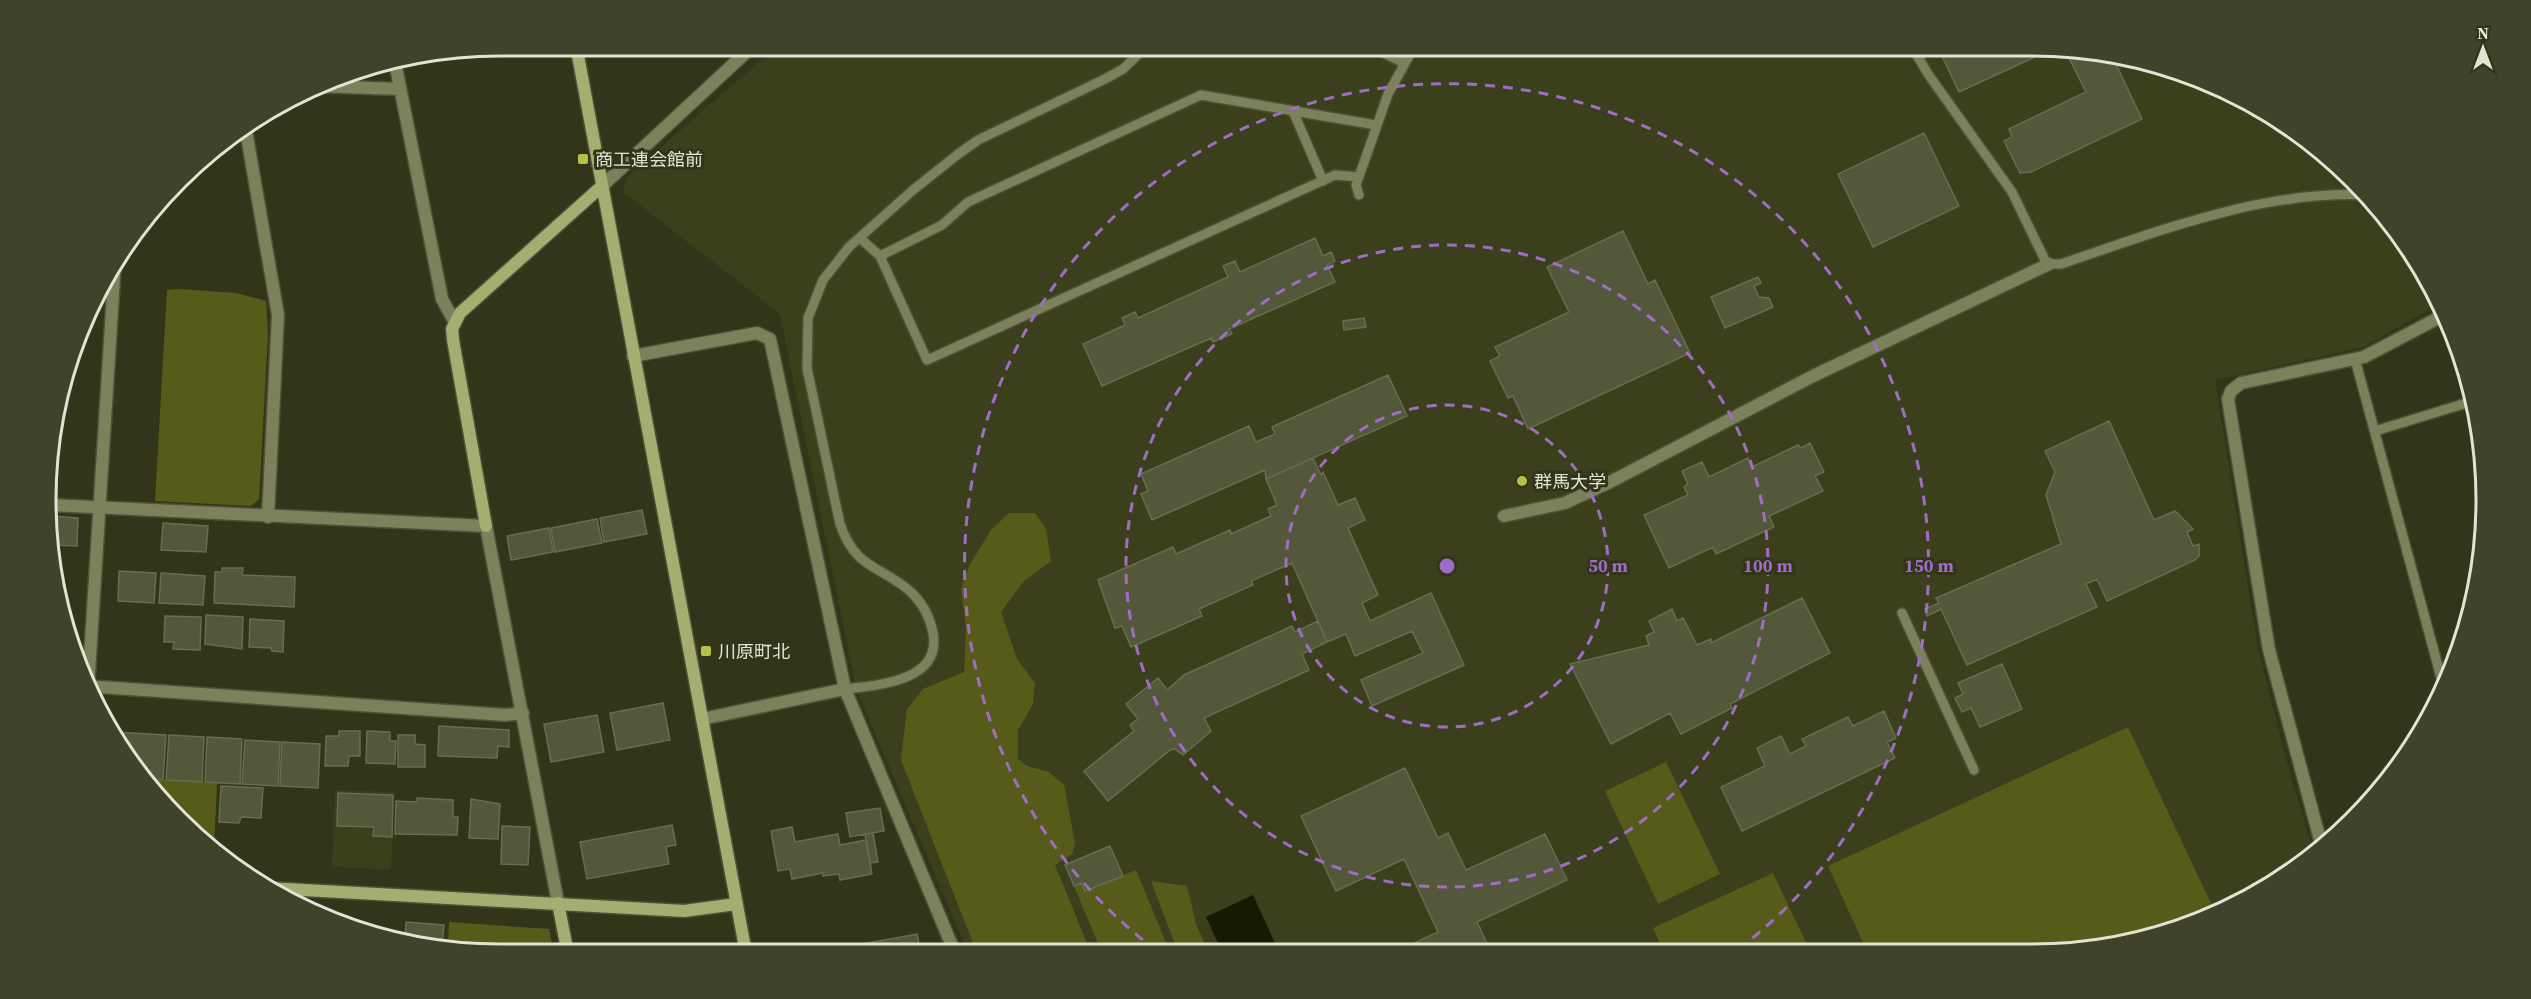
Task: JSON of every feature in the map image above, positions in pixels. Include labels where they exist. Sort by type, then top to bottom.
[{"type":"street","points":[[578,56],[744,944]]},
{"type":"street","points":[[454,321],[460,313],[602,186],[736,56]]},
{"type":"street","points":[[395,68],[442,299],[454,321],[453,340],[486,526],[565,944]]},
{"type":"street","points":[[336,87],[399,89]]},
{"type":"street","points":[[247,134],[278,315],[268,517]]},
{"type":"street","points":[[1504,516],[1564,503],[1612,481],[1813,376],[2049,264]]},
{"type":"street","points":[[89,669],[114,279]]},
{"type":"street","points":[[2319,837],[2270,650],[2228,399],[2231,391],[2241,383],[2374,353],[2437,319]]},
{"type":"street","points":[[633,356],[757,333],[770,339],[845,689],[952,944]]},
{"type":"street","points":[[56,505],[486,526]]},
{"type":"street","points":[[97,688],[505,715],[523,713]]},
{"type":"street","points":[[702,719],[845,689]]},
{"type":"street","points":[[286,889],[684,911],[736,904]]},
{"type":"lane","points":[[845,689],[888,683],[914,673],[927,664],[933,653],[934,639],[931,620],[915,597],[860,558],[844,535],[807,368],[806,334],[813,302],[822,280],[860,238],[913,190],[978,140],[1105,79],[1123,69],[1137,56]]},
{"type":"lane","points":[[1390,56],[1404,63]]},
{"type":"lane","points":[[1359,195],[1356,185],[1376,125],[1408,56]]},
{"type":"lane","points":[[1918,57],[2012,192],[2049,264],[2061,264],[2154,232],[2249,207],[2300,197],[2354,195]]},
{"type":"lane","points":[[880,256],[942,225],[968,202],[1201,95],[1364,121],[1376,125]]},
{"type":"lane","points":[[1293,111],[1323,181]]},
{"type":"lane","points":[[860,238],[880,256],[927,360],[1335,175],[1359,177]]},
{"type":"lane","points":[[2355,359],[2440,674]]},
{"type":"lane","points":[[2374,430],[2464,403]]},
{"type":"lane","points":[[1902,613],[1974,770]]},
{"type":"shaded area","name":"群馬大学","points":[[765,56],[2061,56],[2118,64],[2201,89],[2228,101],[2278,130],[2324,166],[2384,229],[2401,253],[2432,308],[2363,347],[2215,380],[2258,649],[2287,763],[2311,844],[2254,884],[2201,910],[2118,935],[2061,943],[964,944],[856,688],[780,314],[623,192],[627,177]]},
{"type":"shaded area","points":[[335,790],[395,792],[391,870],[332,867]]},
{"type":"shaded area","points":[[1253,895],[1275,944],[1218,944],[1206,917]]},
{"type":"green space","points":[[167,290],[236,293],[266,301],[268,334],[259,499],[251,506],[155,501]]},
{"type":"green space","points":[[1009,513],[1035,513],[1046,529],[1051,561],[1024,581],[1001,612],[1017,659],[1035,683],[1033,704],[1018,730],[1018,759],[1027,766],[1049,772],[1064,785],[1075,843],[1072,854],[1055,865],[1087,944],[973,944],[901,760],[907,709],[923,689],[964,672],[966,628],[961,589],[969,566],[991,530]]},
{"type":"green space","points":[[2128,727],[2212,905],[2146,928],[2089,940],[2032,944],[1864,944],[1828,866]]},
{"type":"green space","points":[[1666,762],[1720,874],[1658,904],[1605,791]]},
{"type":"green space","points":[[155,779],[217,783],[214,839]]},
{"type":"green space","points":[[1136,870],[1167,944],[1098,944],[1074,886],[1081,883],[1085,891]]},
{"type":"green space","points":[[1773,873],[1807,944],[1660,944],[1653,928]]},
{"type":"green space","points":[[1151,881],[1187,886],[1196,924],[1205,944],[1175,944]]},
{"type":"green space","points":[[449,922],[549,929],[552,944],[500,944],[448,941]]},
{"type":"building","points":[[1942,56],[2037,56],[1959,92]]},
{"type":"building","points":[[2068,57],[2116,64],[2142,119],[2031,172],[2020,173],[2004,141],[2012,137],[2009,129],[2086,92]]},
{"type":"building","points":[[1924,133],[1959,206],[1873,247],[1838,174]]},
{"type":"building","points":[[1623,231],[1648,284],[1655,280],[1690,353],[1528,429],[1513,396],[1508,398],[1490,361],[1500,356],[1495,347],[1569,312],[1547,267]]},
{"type":"building","points":[[1315,238],[1323,256],[1331,252],[1335,261],[1327,265],[1335,282],[1229,329],[1232,334],[1213,342],[1211,338],[1102,386],[1083,344],[1125,325],[1122,318],[1135,312],[1138,318],[1228,277],[1223,266],[1235,261],[1240,272]]},
{"type":"building","points":[[1758,277],[1761,283],[1754,286],[1759,297],[1769,298],[1773,307],[1725,328],[1711,297]]},
{"type":"building","points":[[1364,318],[1366,327],[1344,330],[1343,321]]},
{"type":"building","points":[[1388,375],[1407,416],[1266,479],[1265,470],[1152,520],[1141,494],[1148,491],[1141,474],[1249,426],[1256,442],[1275,434],[1272,427]]},
{"type":"building","points":[[2109,421],[2154,520],[2175,511],[2193,529],[2187,532],[2193,546],[2199,544],[2199,556],[2195,560],[2107,601],[2097,579],[2086,584],[2097,607],[1967,665],[1941,609],[1927,616],[1925,609],[1939,603],[1936,598],[2061,544],[2046,495],[2055,472],[2045,451]]},
{"type":"building","points":[[1810,443],[1824,472],[1815,476],[1823,491],[1769,516],[1774,527],[1716,554],[1713,547],[1669,568],[1644,515],[1688,495],[1684,487],[1688,484],[1682,471],[1702,462],[1709,477],[1748,458],[1752,467],[1798,445],[1801,448]]},
{"type":"building","points":[[1313,458],[1321,475],[1323,472],[1338,505],[1355,498],[1365,520],[1348,528],[1378,595],[1362,603],[1370,621],[1431,593],[1464,665],[1372,706],[1361,680],[1423,653],[1412,631],[1355,656],[1346,634],[1327,642],[1292,563],[1251,581],[1253,585],[1199,609],[1202,616],[1131,647],[1122,626],[1115,628],[1098,580],[1173,547],[1176,554],[1230,530],[1231,534],[1271,516],[1268,509],[1277,505],[1266,479]]},
{"type":"building","points":[[642,510],[647,534],[604,542],[600,518]]},
{"type":"building","points":[[56,516],[78,518],[77,546],[58,545]]},
{"type":"building","points":[[597,519],[602,543],[555,552],[551,528]]},
{"type":"building","points":[[163,523],[208,526],[206,552],[161,550]]},
{"type":"building","points":[[549,528],[553,552],[511,560],[507,536]]},
{"type":"building","points":[[222,568],[243,568],[242,575],[295,577],[294,607],[214,603],[215,572],[222,572]]},
{"type":"building","points":[[119,571],[156,573],[154,603],[118,601]]},
{"type":"building","points":[[161,573],[205,576],[203,605],[159,603]]},
{"type":"building","points":[[1802,598],[1830,653],[1730,704],[1732,708],[1681,734],[1670,713],[1611,744],[1570,664],[1649,645],[1646,636],[1654,632],[1649,621],[1672,609],[1677,621],[1683,618],[1697,645],[1711,639],[1711,643]]},
{"type":"building","points":[[206,615],[243,617],[242,649],[205,644]]},
{"type":"building","points":[[165,616],[201,617],[200,650],[173,649],[174,642],[164,642]]},
{"type":"building","points":[[250,619],[284,621],[283,652],[272,651],[271,648],[249,647]]},
{"type":"building","points":[[1318,621],[1327,642],[1302,654],[1309,670],[1204,718],[1211,731],[1183,755],[1175,749],[1170,750],[1108,801],[1084,771],[1134,731],[1130,725],[1138,719],[1126,704],[1158,678],[1167,690],[1184,675],[1292,626],[1295,632]]},
{"type":"building","points":[[2002,664],[2022,709],[1980,727],[1971,708],[1962,712],[1955,698],[1963,694],[1958,683]]},
{"type":"building","points":[[663,703],[670,740],[617,750],[610,713]]},
{"type":"building","points":[[1884,711],[1896,738],[1887,742],[1895,758],[1742,831],[1721,787],[1765,766],[1757,748],[1781,736],[1790,754],[1806,746],[1802,739],[1848,717],[1853,726]]},
{"type":"building","points":[[597,715],[604,752],[551,762],[544,724]]},
{"type":"building","points":[[439,726],[509,730],[509,747],[498,746],[497,758],[438,756]]},
{"type":"building","points":[[339,731],[360,731],[360,756],[349,756],[348,766],[325,766],[326,736],[339,736]]},
{"type":"building","points":[[367,731],[390,732],[390,741],[396,741],[395,764],[366,763]]},
{"type":"building","points":[[122,732],[166,735],[163,780],[155,780]]},
{"type":"building","points":[[169,735],[204,737],[202,782],[166,780]]},
{"type":"building","points":[[398,735],[415,735],[415,744],[425,745],[425,767],[398,767]]},
{"type":"building","points":[[207,737],[242,739],[240,784],[205,782]]},
{"type":"building","points":[[245,740],[280,742],[278,786],[242,784]]},
{"type":"building","points":[[282,742],[320,744],[318,788],[280,786]]},
{"type":"building","points":[[1405,768],[1438,838],[1448,833],[1466,870],[1545,834],[1567,880],[1477,922],[1487,944],[1413,944],[1438,932],[1404,859],[1336,891],[1301,816]]},
{"type":"building","points":[[221,786],[263,788],[261,818],[241,817],[239,823],[219,822]]},
{"type":"building","points":[[338,793],[393,795],[392,837],[373,836],[374,827],[337,826]]},
{"type":"building","points":[[417,798],[453,800],[453,817],[458,817],[457,835],[395,834],[396,801],[417,802]]},
{"type":"building","points":[[471,799],[500,804],[498,839],[469,838]]},
{"type":"building","points":[[880,808],[884,831],[850,837],[846,813]]},
{"type":"building","points":[[672,825],[676,845],[666,847],[669,864],[587,879],[580,842]]},
{"type":"building","points":[[502,826],[530,827],[528,865],[501,864]]},
{"type":"building","points":[[792,827],[795,842],[838,834],[840,845],[866,840],[872,874],[840,880],[839,874],[823,876],[823,873],[792,879],[790,869],[778,871],[771,831]]},
{"type":"building","points":[[873,833],[878,862],[870,863],[865,834]]},
{"type":"building","points":[[1110,846],[1123,876],[1085,891],[1081,883],[1074,886],[1065,865]]},
{"type":"building","points":[[406,922],[444,925],[443,940],[405,933]]},
{"type":"building","points":[[917,934],[919,944],[862,944]]},
{"type":"place","name":"商工連会館前","points":[[583,159]]},
{"type":"place","name":"群馬大学","points":[[1522,481]]},
{"type":"place","name":"川原町北","points":[[706,651]]}]
